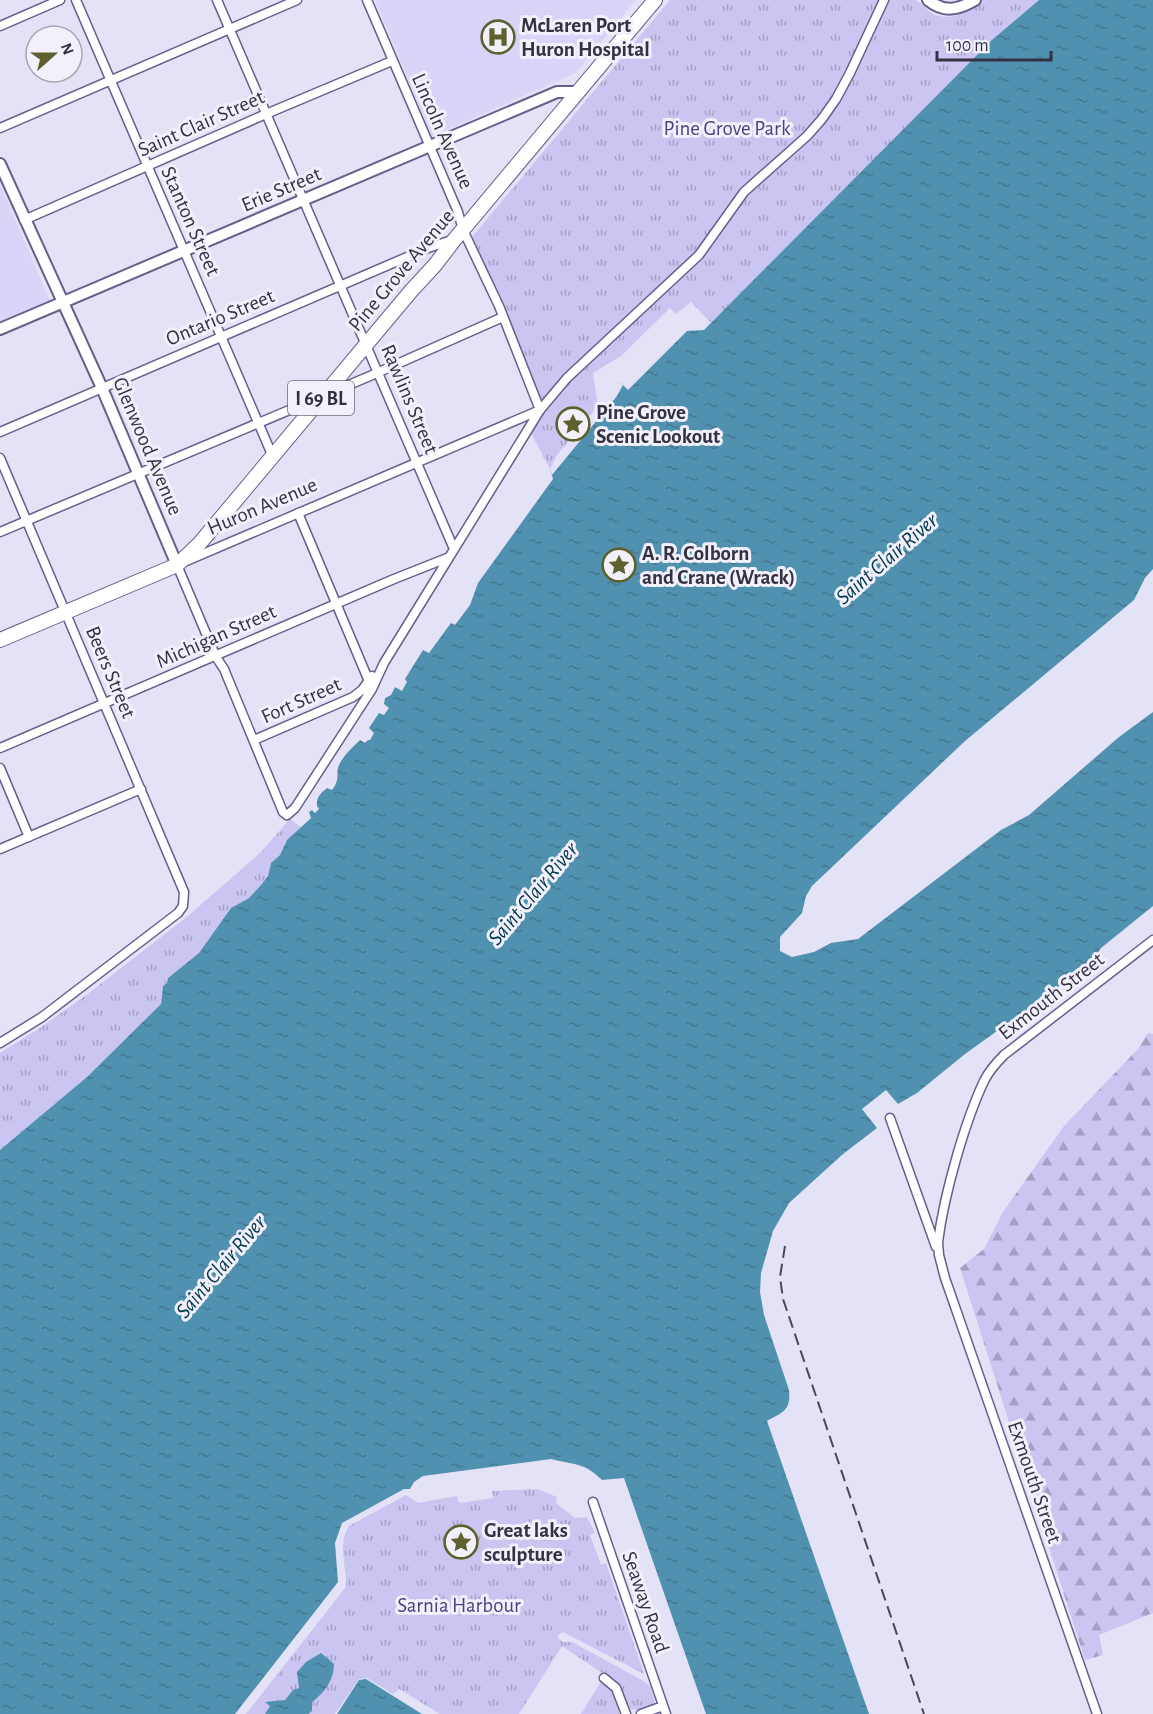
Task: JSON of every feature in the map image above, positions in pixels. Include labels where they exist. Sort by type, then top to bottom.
[{"type":"main road","name":"Pine Grove Avenue","points":[[177,565],[200,543],[273,457],[655,0]]},
{"type":"main road","name":"Huron Avenue","points":[[0,640],[177,565]]},
{"type":"street","points":[[0,26],[60,0]]},
{"type":"street","name":"Stanton Street","points":[[76,0],[273,457]]},
{"type":"street","name":"Rawlins Street","points":[[217,0],[342,285],[454,549]]},
{"type":"street","points":[[0,128],[297,0]]},
{"type":"street","name":"Lincoln Avenue","points":[[367,0],[458,212],[459,234],[503,317],[540,410]]},
{"type":"street","points":[[384,663],[540,410],[567,378],[699,255],[744,192],[807,136],[831,107],[850,73],[884,0]]},
{"type":"street","points":[[928,0],[941,8],[955,9],[975,0]]},
{"type":"street","name":"Saint Clair Street","points":[[24,220],[266,114],[392,62]]},
{"type":"street","name":"Erie Street","points":[[0,329],[557,92],[578,92]]},
{"type":"street","name":"Glenwood Avenue","points":[[0,164],[102,388],[216,657],[224,669],[283,812],[288,814],[295,808],[372,689],[384,663]]},
{"type":"street","name":"Ontario Street","points":[[0,432],[459,234]]},
{"type":"street","points":[[0,532],[379,372],[503,317]]},
{"type":"street","name":"Huron Avenue","points":[[177,565],[540,410]]},
{"type":"street","name":"Beers Street","points":[[0,458],[184,892],[184,901],[178,913],[97,977],[42,1017],[0,1043]]},
{"type":"street","points":[[298,513],[368,679]]},
{"type":"street","name":"Michigan Street","points":[[0,748],[448,558]]},
{"type":"street","name":"Fort Street","points":[[254,740],[353,697],[362,690],[368,679],[384,663]]},
{"type":"street","points":[[0,768],[29,837]]},
{"type":"street","points":[[0,849],[141,789]]},
{"type":"street","name":"Exmouth Street","points":[[940,1262],[939,1234],[958,1155],[988,1074],[1004,1055],[1153,940]]},
{"type":"street","name":"Exmouth Street","points":[[890,1118],[1097,1714]]},
{"type":"street","name":"Seaway Road","points":[[593,1502],[664,1710]]},
{"type":"street","points":[[604,1678],[616,1688],[626,1714]]},
{"type":"street","points":[[641,1714],[664,1710]]},
{"type":"shaded area","name":"McLaren Port Huron Hospital","points":[[375,0],[636,0],[576,73],[432,136]]},
{"type":"shaded area","points":[[0,184],[50,301],[0,322]]},
{"type":"green space","name":"Pine Grove Park","points":[[670,0],[916,0],[935,15],[949,17],[973,8],[983,0],[1039,0],[1010,24],[711,323],[691,302],[676,314],[670,308],[621,356],[593,373],[598,407],[550,469],[531,433],[544,412],[472,237]]},
{"type":"green space","points":[[290,819],[302,828],[287,840],[280,855],[271,863],[268,876],[261,885],[249,898],[231,908],[199,953],[168,978],[167,983],[163,986],[161,1004],[87,1077],[0,1150],[0,1053],[89,993],[188,916],[261,852]]},
{"type":"green space","points":[[1148,1033],[1153,1034],[1153,1613],[1099,1635],[1103,1655],[1085,1660],[960,1268],[984,1249],[1003,1212],[1064,1126],[1138,1049]]},
{"type":"green space","name":"Sarnia Harbour","points":[[537,1489],[557,1497],[556,1503],[575,1518],[587,1517],[595,1533],[590,1535],[601,1565],[606,1563],[644,1674],[563,1632],[558,1635],[558,1638],[563,1642],[572,1642],[645,1682],[650,1686],[655,1702],[644,1709],[630,1709],[614,1681],[562,1646],[519,1714],[440,1714],[399,1689],[393,1694],[367,1678],[359,1679],[335,1714],[246,1714],[346,1587],[343,1548],[345,1533],[349,1526],[406,1495],[418,1503],[457,1496],[459,1503],[493,1498],[492,1491]]},
{"type":"green space","points":[[602,1680],[615,1695],[619,1714],[581,1714]]},
{"type":"water","name":"Saint Clair River","points":[[1039,0],[1153,0],[1153,569],[1145,578],[1134,600],[965,741],[812,886],[806,896],[802,913],[780,937],[780,951],[792,957],[814,952],[831,943],[858,939],[1001,830],[1029,815],[1119,737],[1153,712],[1153,906],[1101,948],[1089,965],[965,1054],[917,1093],[898,1104],[886,1090],[862,1109],[877,1128],[843,1154],[789,1203],[773,1231],[761,1273],[760,1292],[764,1315],[789,1390],[789,1402],[785,1410],[767,1421],[869,1714],[706,1714],[624,1478],[602,1480],[584,1467],[551,1459],[423,1476],[414,1482],[410,1489],[404,1489],[342,1523],[335,1543],[338,1582],[235,1714],[0,1714],[0,1150],[87,1077],[161,1004],[163,986],[167,983],[168,978],[199,953],[231,908],[249,898],[261,885],[268,876],[271,863],[280,855],[287,840],[311,818],[309,812],[312,810],[315,813],[319,809],[317,800],[319,796],[327,788],[332,790],[337,781],[338,767],[344,757],[360,740],[365,743],[370,740],[374,733],[369,728],[379,713],[384,715],[389,708],[384,704],[385,698],[391,695],[395,687],[402,691],[407,682],[405,679],[423,650],[429,653],[451,623],[455,625],[470,605],[478,583],[553,479],[550,469],[558,456],[621,383],[628,390],[687,331],[704,330],[993,39]]},
{"type":"water","points":[[321,1653],[334,1664],[334,1670],[328,1686],[312,1702],[312,1711],[308,1714],[265,1714],[270,1706],[265,1702],[285,1700],[293,1690],[299,1688],[297,1672],[306,1662]]},
{"type":"water","points":[[366,1679],[422,1714],[337,1714],[359,1680]]},
{"type":"pier","points":[[621,383],[623,385],[617,396],[552,475],[550,469],[557,455],[601,402]]},
{"type":"railway","points":[[785,1246],[780,1277],[783,1299],[924,1714]]},
{"type":"place","name":"McLaren Port Huron Hospital","points":[[498,37]]},
{"type":"place","name":"Pine Grove Scenic Lookout","points":[[573,424]]},
{"type":"place","name":"A. R. Colborn and Crane (Wrack)","points":[[619,565]]},
{"type":"place","name":"Great laks sculpture","points":[[461,1542]]}]
